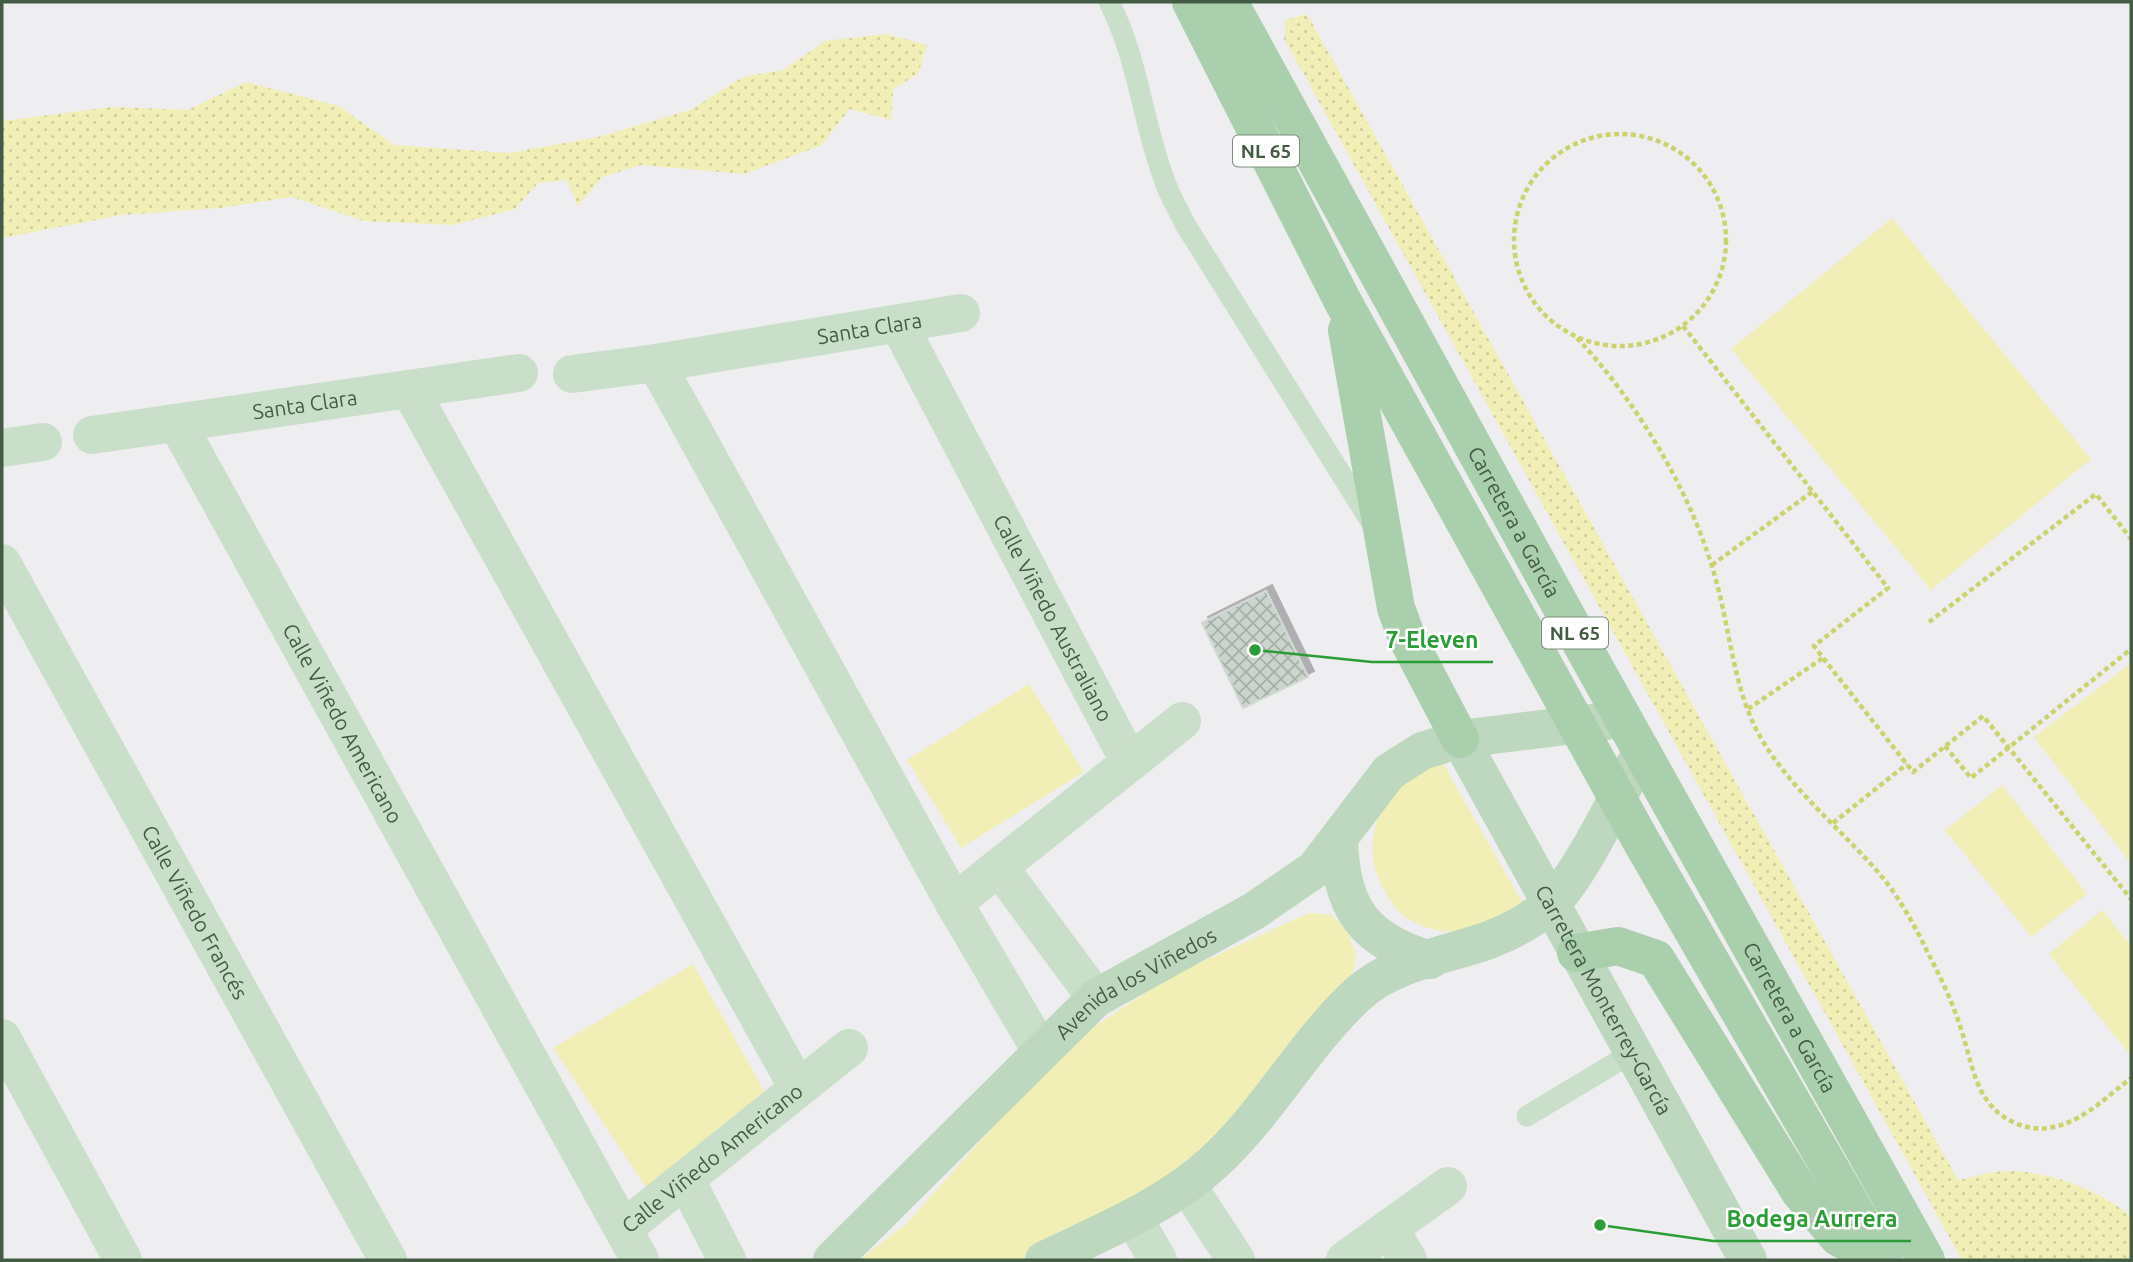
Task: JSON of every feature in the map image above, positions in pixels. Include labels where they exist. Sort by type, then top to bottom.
[{"type":"main road","name":"NL 65","points":[[1191,2],[1342,300]]},
{"type":"main road","name":"Carretera a García","points":[[1229,2],[1623,719],[1926,1260]]},
{"type":"main road","points":[[1342,300],[1396,608],[1407,638],[1460,739]]},
{"type":"main road","name":"Carretera a García","points":[[1342,300],[1616,796],[1883,1260]]},
{"type":"main road","points":[[1576,953],[1618,946],[1656,959],[1800,1192],[1838,1237],[1883,1260]]},
{"type":"street","name":"Santa Clara","points":[[572,374],[900,325],[961,313]]},
{"type":"street","name":"Calle Viñedo Australiano","points":[[900,325],[1130,763]]},
{"type":"street","points":[[656,363],[954,903],[1041,1051]]},
{"type":"street","name":"Santa Clara","points":[[92,435],[519,373]]},
{"type":"street","name":"Calle Viñedo Americano","points":[[177,423],[632,1245],[685,1180],[799,1088],[410,390]]},
{"type":"street","points":[[2,448],[43,442]]},
{"type":"street","name":"Calle Viñedo Francés","points":[[2,564],[388,1260]]},
{"type":"street","name":"Avenida los Viñedos","points":[[832,1260],[923,1173],[1096,998],[1283,893],[1315,869],[1389,772],[1422,751],[1460,739],[1623,719]]},
{"type":"street","points":[[954,903],[1182,721]]},
{"type":"street","name":"Carretera Monterrey-García","points":[[1460,739],[1748,1260]]},
{"type":"street","points":[[1044,1260],[1133,1217],[1187,1185],[1240,1135],[1323,1030],[1360,992],[1398,971],[1492,939],[1550,905],[1584,856],[1642,752]]},
{"type":"street","points":[[1339,839],[1343,883],[1360,920],[1392,947],[1430,960]]},
{"type":"street","points":[[999,867],[1096,998]]},
{"type":"street","points":[[2,1038],[123,1260]]},
{"type":"street","points":[[799,1088],[849,1048]]},
{"type":"street","points":[[685,1180],[727,1260]]},
{"type":"street","points":[[1187,1185],[1236,1260]]},
{"type":"street","points":[[1345,1260],[1399,1244],[1448,1186]]},
{"type":"street","points":[[1133,1217],[1158,1260]]},
{"type":"lane","points":[[1109,2],[1123,29],[1138,77],[1164,180],[1185,224],[1383,542]]},
{"type":"lane","points":[[1527,1116],[1632,1052]]},
{"type":"path","points":[[1577,338],[1603,345],[1631,346],[1659,340],[1683,326],[1704,307],[1718,283],[1726,256],[1727,229],[1720,201],[1707,177],[1688,157],[1664,142],[1637,135],[1609,134],[1582,141],[1557,154],[1537,174],[1522,197],[1515,224],[1514,252],[1520,278],[1534,303],[1553,323],[1577,338],[1611,374],[1644,424],[1681,493],[1712,565],[1739,689],[1748,709],[1781,767],[1880,874],[1913,926],[1959,1023],[1978,1086],[1987,1101],[2000,1114],[2031,1128],[2071,1124],[2131,1078]]},
{"type":"path","points":[[1683,326],[1888,588],[1814,646],[1823,658],[1913,772],[1983,716],[2131,899]]},
{"type":"path","points":[[1712,565],[1812,492]]},
{"type":"path","points":[[1929,622],[2096,494],[2131,539]]},
{"type":"path","points":[[1945,746],[1970,778],[2131,649]]},
{"type":"path","points":[[1748,709],[1823,658]]},
{"type":"path","points":[[1833,823],[1907,764]]},
{"type":"shaded area","points":[[1307,14],[1958,1180],[2000,1171],[2023,1172],[2056,1178],[2088,1190],[2131,1216],[2131,1260],[1962,1260],[1284,39],[1286,20]]},
{"type":"shaded area","points":[[886,34],[927,45],[918,74],[893,89],[891,120],[850,109],[820,146],[744,174],[641,165],[602,177],[578,206],[566,180],[538,183],[515,209],[454,225],[364,221],[292,197],[220,208],[122,215],[2,238],[2,121],[112,107],[188,110],[246,82],[339,106],[394,145],[509,153],[598,137],[690,110],[743,77],[783,70],[825,41]]},
{"type":"shaded area","points":[[1892,218],[2091,459],[1931,590],[1731,349]]},
{"type":"shaded area","points":[[2131,663],[2131,864],[2034,737]]},
{"type":"shaded area","points":[[1029,684],[1084,772],[961,848],[907,760]]},
{"type":"shaded area","points":[[1443,764],[1525,907],[1478,930],[1438,930],[1408,919],[1388,897],[1372,857],[1378,820],[1399,778]]},
{"type":"shaded area","points":[[2002,785],[2087,894],[2031,937],[1945,830]]},
{"type":"shaded area","points":[[2102,910],[2131,946],[2131,1056],[2049,954]]},
{"type":"shaded area","points":[[1309,913],[1332,915],[1348,933],[1356,953],[1353,972],[1312,1017],[1223,1130],[1155,1189],[1020,1260],[859,1260],[905,1225],[1028,1088],[1094,1027],[1171,976]]},
{"type":"shaded area","points":[[693,964],[768,1098],[648,1191],[553,1048]]},
{"type":"building","points":[[1266,591],[1308,677],[1243,708],[1202,623]]},
{"type":"place","name":"7-Eleven","points":[[1255,650]]},
{"type":"place","name":"Bodega Aurrera","points":[[1600,1225]]}]
